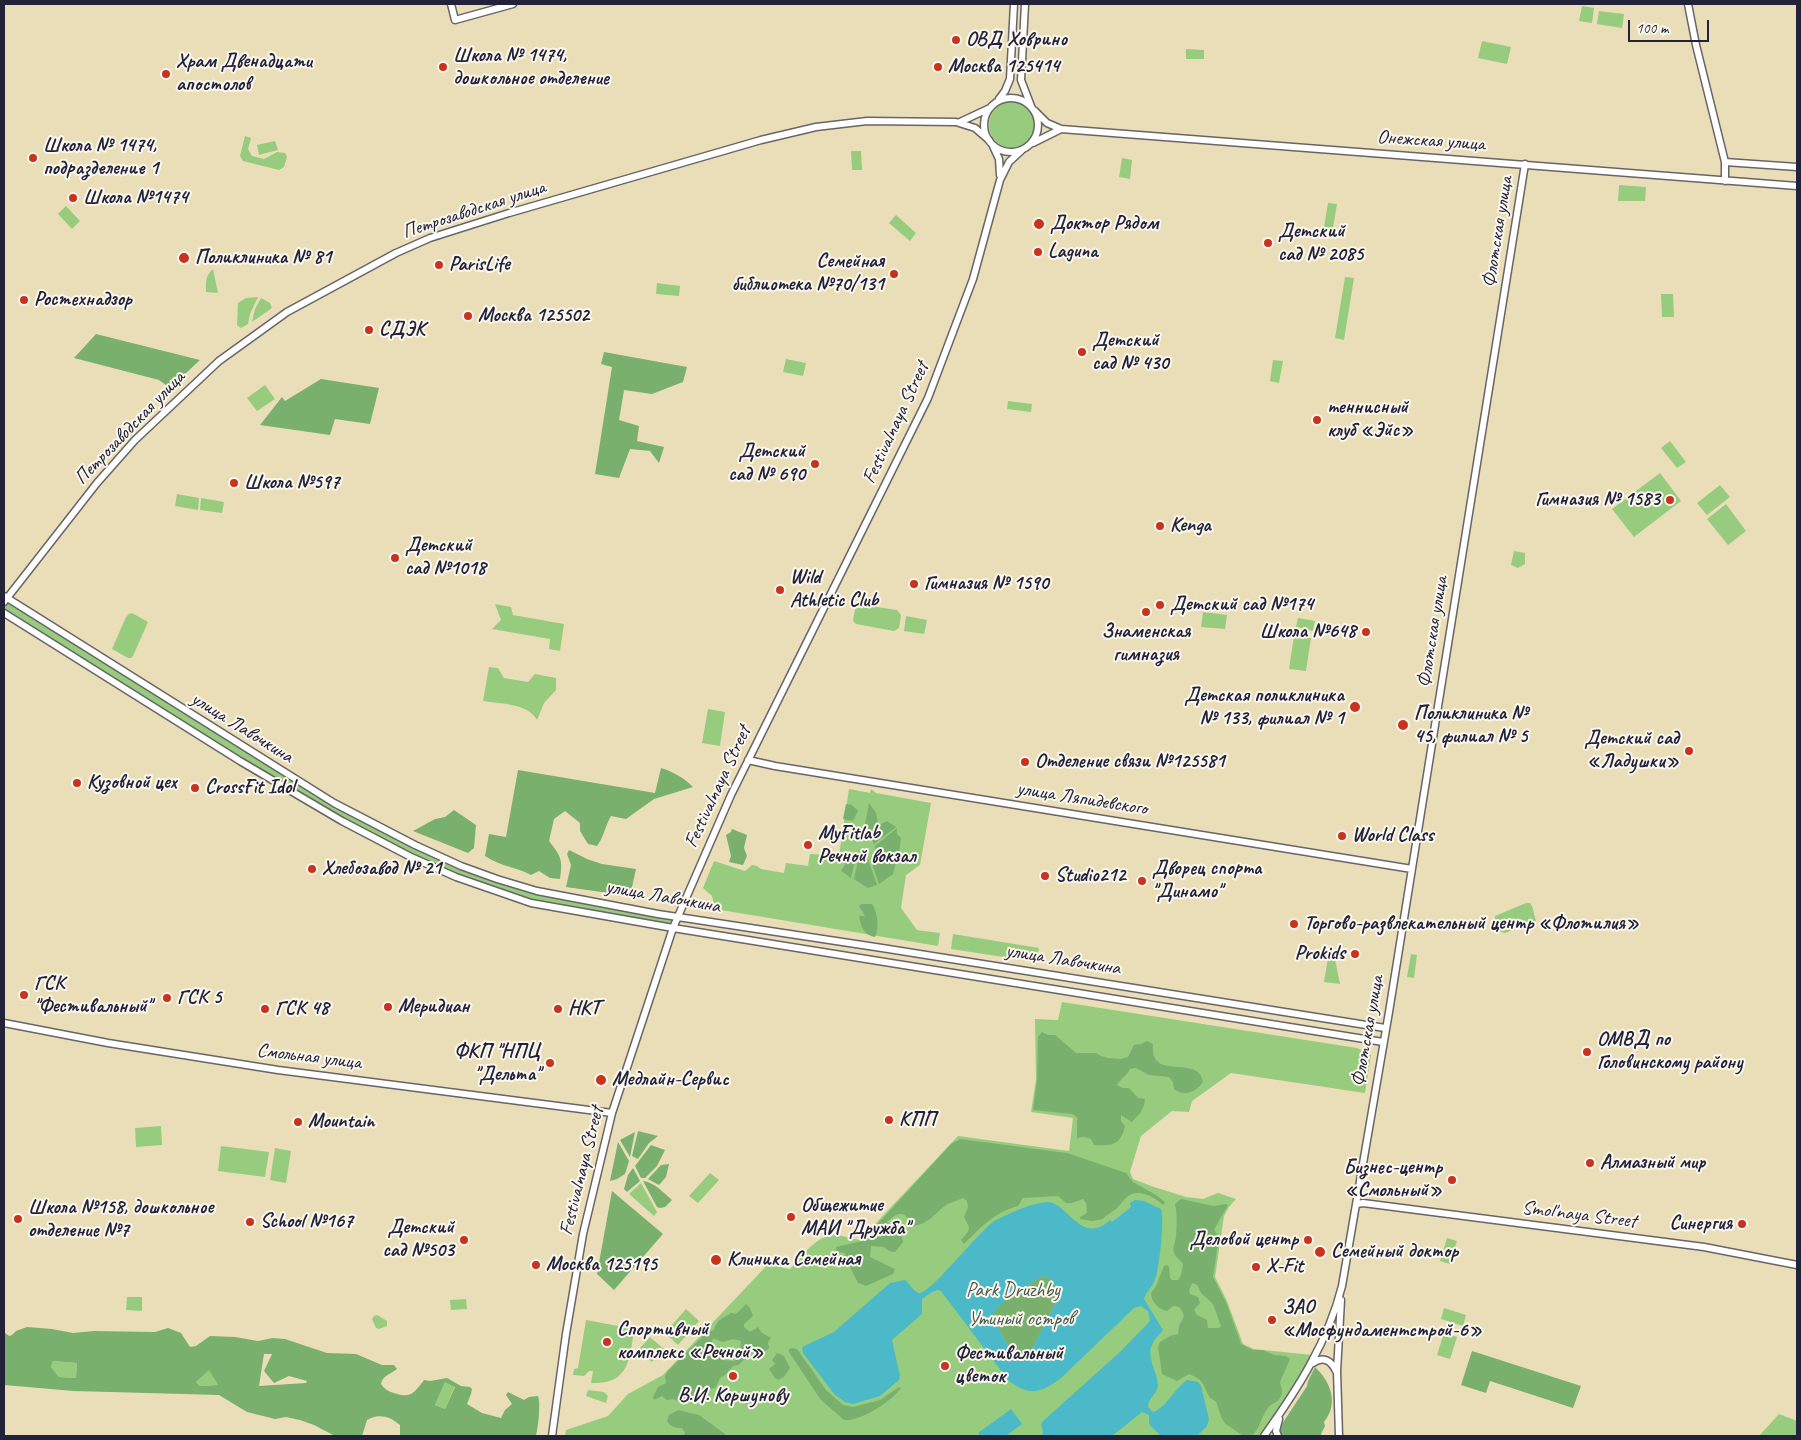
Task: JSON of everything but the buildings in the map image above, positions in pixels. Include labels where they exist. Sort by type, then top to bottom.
[{"type":"main road","points":[[451,4],[455,20],[513,4]]},
{"type":"main road","points":[[1014,4],[1010,79],[1005,91],[991,107],[984,120],[985,133],[990,143],[1006,152],[1022,150],[1061,128]]},
{"type":"main road","points":[[1025,4],[1021,80],[1038,120],[1035,139],[1030,145]]},
{"type":"main road","points":[[1688,4],[1696,46],[1725,162],[1725,181]]},
{"type":"main road","points":[[996,102],[1014,98],[1021,100],[1033,109]]},
{"type":"main road","name":"Петрозаводская улица","points":[[959,122],[976,116],[991,107]]},
{"type":"main road","name":"Онежская улица","points":[[1033,109],[1047,122],[1061,128],[1797,186]]},
{"type":"main road","name":"Петрозаводская улица","points":[[5,599],[97,483],[135,440],[219,361],[288,312],[396,253],[446,232],[775,136],[837,124],[867,121],[959,122],[975,128],[990,143]]},
{"type":"main road","name":"Festivalnaya Street","points":[[990,143],[999,159],[1000,180]]},
{"type":"main road","name":"Festivalnaya Street","points":[[552,1436],[566,1334],[583,1234],[612,1113],[677,917],[719,820],[934,385],[973,280],[1000,180],[1009,162],[1022,150]]},
{"type":"main road","points":[[1725,162],[1797,167]]},
{"type":"main road","name":"Флотская улица","points":[[1264,1436],[1284,1408],[1310,1365],[1327,1332],[1342,1286],[1412,869],[1525,164]]},
{"type":"main road","name":"улица Лавочкина","points":[[5,599],[347,811],[461,866],[497,879],[537,891],[677,917],[1385,1028]]},
{"type":"main road","name":"улица Лавочкина","points":[[4,612],[248,766],[342,821],[410,856],[456,877],[492,890],[555,908],[1383,1042]]},
{"type":"main road","name":"улица Ляпидевского","points":[[748,760],[1412,869]]},
{"type":"main road","points":[[328,813],[332,814],[336,811],[334,803]]},
{"type":"main road","points":[[342,821],[339,818],[339,813],[343,810],[347,811]]},
{"type":"main road","name":"Смольная улица","points":[[4,1023],[76,1038],[278,1070],[612,1113]]},
{"type":"main road","name":"Smol'naya Street","points":[[1357,1204],[1704,1247],[1797,1265]]},
{"type":"main road","points":[[1339,1436],[1337,1371],[1342,1286]]},
{"type":"main road","points":[[1310,1365],[1318,1359],[1323,1359],[1330,1362],[1337,1371]]},
{"type":"main road","name":"Флотская улица","points":[[1278,1436],[1276,1431],[1277,1424],[1284,1408]]},
{"type":"green space","points":[[1582,6],[1594,8],[1592,23],[1579,21]]},
{"type":"green space","points":[[1599,11],[1624,14],[1622,28],[1597,24]]},
{"type":"green space","points":[[1482,41],[1511,47],[1507,64],[1478,58]]},
{"type":"green space","points":[[1186,49],[1204,50],[1204,59],[1186,59]]},
{"type":"green space","points":[[1012,102],[1025,106],[1031,112],[1035,125],[1031,138],[1025,144],[1012,148],[999,144],[993,138],[989,125],[993,112],[999,106]]},
{"type":"green space","points":[[245,136],[251,138],[248,149],[252,156],[264,159],[277,152],[285,153],[287,157],[284,167],[279,170],[243,161],[240,156]]},
{"type":"green space","points":[[275,141],[278,150],[259,155],[257,145]]},
{"type":"green space","points":[[851,151],[861,151],[862,170],[852,170]]},
{"type":"green space","points":[[1122,158],[1132,160],[1130,179],[1119,177]]},
{"type":"green space","points":[[1619,185],[1646,187],[1645,201],[1618,201]]},
{"type":"green space","points":[[1328,203],[1337,204],[1333,228],[1324,227]]},
{"type":"green space","points":[[66,206],[80,221],[72,229],[58,214]]},
{"type":"green space","points":[[896,215],[916,233],[910,241],[889,223]]},
{"type":"green space","points":[[213,269],[218,293],[206,292],[207,277]]},
{"type":"green space","points":[[1345,277],[1354,278],[1344,340],[1335,338]]},
{"type":"green space","points":[[657,283],[680,286],[679,296],[656,294]]},
{"type":"green space","points":[[1661,294],[1673,294],[1674,317],[1662,317]]},
{"type":"green space","points":[[258,297],[250,314],[248,324],[241,328],[237,325],[238,303],[246,298]]},
{"type":"green space","points":[[261,298],[270,303],[272,308],[252,322],[255,309]]},
{"type":"green space","points":[[96,334],[200,360],[170,388],[159,380],[74,358]]},
{"type":"green space","points":[[604,352],[687,367],[683,382],[652,394],[624,390],[619,420],[639,426],[637,441],[664,447],[659,463],[650,451],[630,449],[619,478],[595,474],[612,367],[601,364]]},
{"type":"green space","points":[[786,359],[806,363],[803,376],[783,372]]},
{"type":"green space","points":[[1273,360],[1283,361],[1279,383],[1270,381]]},
{"type":"green space","points":[[321,379],[379,388],[370,424],[335,419],[330,435],[260,425],[282,397],[285,401]]},
{"type":"green space","points":[[265,385],[275,399],[257,411],[247,398]]},
{"type":"green space","points":[[1008,401],[1032,404],[1031,412],[1007,409]]},
{"type":"green space","points":[[1670,441],[1686,462],[1677,468],[1661,448]]},
{"type":"green space","points":[[1660,473],[1681,501],[1634,537],[1612,509]]},
{"type":"green space","points":[[1720,485],[1730,497],[1707,515],[1697,503]]},
{"type":"green space","points":[[177,494],[199,498],[198,510],[175,506]]},
{"type":"green space","points":[[201,498],[224,502],[222,513],[200,510]]},
{"type":"green space","points":[[1726,504],[1746,531],[1728,545],[1707,519]]},
{"type":"green space","points":[[1514,551],[1525,553],[1525,564],[1518,568],[1511,565]]},
{"type":"green space","points":[[7,598],[302,785],[461,866],[537,891],[677,917],[673,928],[555,908],[456,877],[342,821],[4,613],[4,602]]},
{"type":"green space","points":[[495,604],[511,607],[513,615],[564,624],[560,651],[549,649],[550,639],[492,629],[501,620]]},
{"type":"green space","points":[[856,604],[897,610],[901,615],[899,628],[894,631],[856,624],[853,621]]},
{"type":"green space","points":[[1203,612],[1227,615],[1225,629],[1201,627]]},
{"type":"green space","points":[[132,613],[148,622],[133,656],[128,658],[112,649],[126,617]]},
{"type":"green space","points":[[906,616],[927,620],[924,634],[904,631]]},
{"type":"green space","points":[[1298,618],[1315,621],[1313,631],[1296,627]]},
{"type":"green space","points":[[1294,636],[1311,638],[1306,671],[1289,669]]},
{"type":"green space","points":[[489,667],[498,668],[504,678],[528,682],[535,674],[556,678],[556,690],[544,703],[537,720],[533,714],[520,707],[483,701]]},
{"type":"green space","points":[[708,709],[725,712],[720,746],[702,743]]},
{"type":"green space","points":[[661,768],[670,771],[693,787],[654,799],[626,819],[611,816],[597,846],[588,844],[580,831],[580,823],[565,811],[554,819],[549,841],[560,858],[560,879],[550,878],[539,871],[531,875],[485,856],[489,834],[506,837],[518,770],[655,793]]},
{"type":"green space","points":[[849,789],[870,793],[871,789],[876,793],[931,803],[920,865],[906,875],[901,908],[917,930],[940,933],[938,946],[715,909],[712,896],[703,888],[714,861],[745,871],[752,865],[761,869],[784,873],[786,863],[808,866],[810,854],[839,855]]},
{"type":"green space","points":[[869,803],[876,813],[878,823],[881,824],[887,821],[896,827],[874,844],[870,836],[863,834]]},
{"type":"green space","points":[[846,804],[852,805],[858,811],[853,821],[843,819]]},
{"type":"green space","points":[[454,810],[476,825],[474,848],[468,853],[413,831],[435,819],[445,817]]},
{"type":"green space","points":[[897,828],[897,834],[901,838],[899,854],[875,851],[875,846]]},
{"type":"green space","points":[[732,829],[747,835],[744,848],[747,856],[743,865],[729,862],[731,856],[726,835]]},
{"type":"green space","points":[[569,850],[602,864],[636,869],[630,896],[566,887],[571,865],[567,854]]},
{"type":"green space","points":[[874,852],[898,856],[893,874],[879,884],[870,858]]},
{"type":"green space","points":[[850,856],[855,860],[851,878],[841,871]]},
{"type":"green space","points":[[868,859],[877,885],[868,888],[854,879],[858,861],[862,862]]},
{"type":"green space","points":[[1530,903],[1532,906],[1536,921],[1505,933],[1498,931],[1495,916]]},
{"type":"green space","points":[[862,904],[872,904],[876,911],[877,925],[875,937],[868,934],[862,927],[859,916],[865,916],[859,906]]},
{"type":"green space","points":[[953,934],[1039,948],[1036,962],[951,949]]},
{"type":"green space","points":[[1411,954],[1417,955],[1414,978],[1407,977]]},
{"type":"green space","points":[[1328,958],[1335,959],[1340,984],[1324,982]]},
{"type":"green space","name":"Park Druzhby","points":[[1062,1002],[1357,1048],[1371,1055],[1365,1093],[1231,1073],[1192,1101],[1189,1112],[1172,1111],[1141,1136],[1130,1172],[1133,1179],[1186,1197],[1203,1199],[1218,1193],[1236,1199],[1224,1216],[1215,1277],[1227,1301],[1243,1344],[1254,1349],[1312,1355],[1289,1395],[1261,1436],[565,1436],[566,1430],[608,1416],[628,1394],[663,1375],[773,1259],[783,1268],[790,1269],[810,1247],[823,1238],[837,1235],[860,1240],[958,1136],[1069,1151],[1073,1118],[1031,1112],[1036,1079],[1035,1019],[1058,1020]]},
{"type":"green space","points":[[1042,1032],[1048,1035],[1055,1035],[1076,1053],[1096,1053],[1108,1058],[1121,1059],[1128,1057],[1134,1045],[1147,1041],[1153,1044],[1154,1056],[1159,1062],[1166,1066],[1193,1069],[1200,1074],[1203,1082],[1193,1091],[1182,1093],[1174,1089],[1173,1082],[1169,1077],[1149,1075],[1136,1068],[1130,1069],[1117,1085],[1129,1088],[1138,1098],[1145,1099],[1141,1112],[1132,1122],[1121,1115],[1121,1121],[1125,1126],[1118,1141],[1106,1145],[1094,1145],[1091,1139],[1077,1138],[1077,1117],[1072,1114],[1033,1110],[1037,1080],[1038,1037]]},
{"type":"green space","points":[[161,1126],[162,1145],[136,1147],[135,1128]]},
{"type":"green space","points":[[638,1131],[658,1136],[649,1143],[638,1159],[632,1156]]},
{"type":"green space","points":[[635,1132],[630,1157],[620,1140]]},
{"type":"green space","points":[[960,1139],[1067,1153],[1126,1173],[1133,1182],[1165,1202],[1163,1205],[1148,1195],[1135,1193],[1128,1196],[1103,1219],[1092,1221],[1080,1219],[1080,1217],[1087,1213],[1086,1203],[1083,1199],[1066,1203],[1058,1196],[1023,1198],[1018,1206],[995,1216],[964,1244],[961,1240],[968,1232],[969,1227],[964,1217],[968,1207],[967,1201],[963,1198],[943,1207],[919,1225],[913,1226],[907,1217],[902,1214],[895,1215],[887,1222],[889,1227],[902,1237],[903,1242],[895,1252],[889,1251],[884,1247],[871,1246],[870,1257],[895,1269],[893,1274],[866,1286],[858,1283],[845,1253],[836,1252],[836,1247],[862,1241],[951,1144]]},
{"type":"green space","points":[[618,1142],[629,1161],[625,1174],[610,1181]]},
{"type":"green space","points":[[651,1145],[665,1150],[657,1166],[645,1178],[641,1178],[635,1166]]},
{"type":"green space","points":[[221,1146],[269,1152],[265,1177],[218,1171]]},
{"type":"green space","points":[[275,1148],[291,1151],[286,1183],[270,1180]]},
{"type":"green space","points":[[669,1164],[666,1177],[659,1185],[648,1179],[661,1165]]},
{"type":"green space","points":[[633,1168],[640,1181],[627,1192],[624,1189],[628,1175]]},
{"type":"green space","points":[[710,1173],[719,1180],[698,1203],[689,1196]]},
{"type":"green space","points":[[643,1181],[655,1186],[672,1200],[665,1207],[657,1207]]},
{"type":"green space","points":[[641,1183],[657,1212],[654,1216],[629,1194]]},
{"type":"green space","points":[[612,1191],[663,1234],[614,1290],[597,1274]]},
{"type":"green space","points":[[1181,1199],[1214,1206],[1228,1205],[1214,1230],[1219,1237],[1213,1277],[1226,1302],[1241,1344],[1253,1350],[1263,1350],[1274,1355],[1286,1356],[1290,1359],[1280,1382],[1282,1394],[1278,1401],[1268,1408],[1252,1436],[1243,1436],[1225,1423],[1216,1402],[1210,1397],[1202,1382],[1197,1378],[1189,1374],[1177,1381],[1162,1374],[1158,1347],[1160,1342],[1178,1334],[1179,1326],[1184,1316],[1179,1307],[1173,1306],[1167,1311],[1158,1307],[1152,1299],[1151,1293],[1164,1266],[1167,1265],[1169,1267],[1172,1280],[1178,1280],[1181,1275],[1183,1264],[1173,1250],[1177,1228],[1175,1204]],"holes":[[[1192,1283],[1197,1285],[1201,1293],[1213,1304],[1221,1326],[1219,1328],[1208,1328],[1207,1320],[1197,1315],[1194,1310],[1200,1303],[1198,1297],[1190,1294],[1189,1291]]]},
{"type":"green space","points":[[1447,1238],[1457,1241],[1450,1264],[1440,1261]]},
{"type":"green space","name":"Утиный остров","points":[[1042,1276],[1050,1279],[1055,1285],[1057,1300],[1027,1359],[1022,1361],[1004,1339],[996,1323],[994,1312],[1002,1303]]},
{"type":"green space","points":[[127,1297],[142,1297],[142,1311],[126,1310]]},
{"type":"green space","points":[[466,1299],[467,1309],[451,1310],[450,1300]]},
{"type":"green space","points":[[746,1304],[750,1308],[753,1316],[744,1324],[744,1327],[750,1332],[758,1327],[761,1332],[771,1338],[768,1342],[769,1348],[753,1352],[738,1365],[733,1366],[720,1378],[713,1389],[703,1389],[696,1396],[681,1403],[673,1399],[667,1400],[662,1396],[654,1400],[653,1397],[658,1387],[666,1383],[665,1377],[667,1372],[706,1333],[714,1330],[720,1320],[731,1313],[736,1314]],"holes":[[[713,1338],[723,1342],[733,1339],[741,1341],[740,1350],[736,1354],[739,1358],[734,1361],[723,1360],[722,1354],[712,1343]]]},
{"type":"green space","points":[[1444,1308],[1466,1315],[1463,1326],[1441,1319]]},
{"type":"green space","points":[[686,1309],[699,1321],[678,1345],[665,1333]]},
{"type":"green space","points":[[377,1315],[387,1321],[387,1326],[379,1329],[376,1328],[372,1319]]},
{"type":"green space","name":"Спортивный комплекс «Речной»","points":[[586,1320],[634,1329],[629,1360],[620,1375],[613,1380],[591,1383],[593,1371],[589,1371],[584,1376],[573,1375],[574,1369],[578,1368]]},
{"type":"green space","points":[[27,1327],[73,1333],[94,1331],[155,1332],[168,1328],[181,1333],[190,1347],[196,1346],[210,1336],[235,1337],[258,1341],[273,1338],[285,1339],[327,1353],[356,1354],[382,1365],[394,1365],[397,1369],[385,1377],[381,1384],[388,1391],[400,1395],[412,1394],[424,1380],[430,1381],[447,1378],[461,1386],[472,1389],[467,1404],[482,1413],[501,1418],[505,1410],[512,1404],[506,1395],[508,1392],[524,1400],[529,1397],[538,1396],[537,1432],[536,1436],[400,1436],[400,1425],[392,1419],[380,1416],[367,1420],[362,1436],[335,1436],[300,1420],[286,1417],[275,1419],[247,1412],[219,1395],[74,1391],[4,1385],[4,1332],[9,1336]],"holes":[[[264,1354],[272,1354],[264,1371],[274,1383],[289,1376],[307,1381],[306,1383],[259,1386]],[[53,1361],[77,1363],[76,1378],[59,1377],[51,1367]],[[209,1370],[218,1385],[200,1386],[196,1382]],[[445,1382],[455,1387],[445,1409],[435,1405]]]},
{"type":"green space","points":[[1444,1333],[1457,1337],[1450,1359],[1437,1355]]},
{"type":"green space","points":[[650,1337],[664,1349],[652,1362],[638,1350]]},
{"type":"green space","points":[[789,1349],[797,1349],[826,1390],[843,1405],[853,1407],[880,1400],[899,1387],[901,1388],[891,1399],[875,1410],[858,1418],[844,1420],[821,1400],[789,1352]]},
{"type":"green space","points":[[1472,1351],[1581,1386],[1573,1408],[1490,1381],[1486,1393],[1461,1385]]},
{"type":"green space","points":[[777,1353],[784,1356],[790,1368],[784,1377],[778,1380],[769,1369],[775,1364],[772,1360]]},
{"type":"green space","points":[[53,1361],[77,1363],[76,1378],[59,1377],[51,1367]]},
{"type":"green space","points":[[1315,1367],[1329,1386],[1332,1401],[1329,1415],[1324,1422],[1325,1426],[1321,1434],[1322,1436],[1282,1436],[1280,1427],[1307,1386]]},
{"type":"green space","points":[[209,1369],[218,1385],[200,1386],[196,1382]]},
{"type":"green space","points":[[445,1382],[455,1386],[445,1409],[435,1405]]},
{"type":"green space","points":[[588,1390],[604,1392],[608,1396],[606,1403],[586,1396]]},
{"type":"green space","points":[[678,1410],[699,1415],[725,1434],[725,1436],[683,1436],[685,1433],[682,1428],[673,1427],[667,1421],[669,1415]]},
{"type":"green space","points":[[1779,1414],[1797,1421],[1797,1436],[1759,1436]]},
{"type":"water","points":[[1135,1200],[1144,1201],[1161,1209],[1162,1215],[1158,1268],[1154,1282],[1144,1299],[1163,1330],[1155,1339],[1150,1353],[1158,1386],[1149,1401],[1148,1407],[1153,1412],[1162,1407],[1187,1380],[1198,1382],[1201,1386],[1209,1419],[1207,1426],[1197,1436],[1161,1436],[1149,1424],[1149,1415],[1142,1412],[1112,1436],[1042,1436],[1042,1422],[1120,1352],[1150,1321],[1148,1311],[1141,1306],[1134,1308],[1060,1379],[1046,1388],[1034,1391],[1022,1389],[1008,1380],[941,1291],[938,1290],[922,1299],[922,1314],[892,1340],[900,1376],[899,1380],[880,1396],[853,1404],[845,1402],[835,1395],[803,1353],[802,1347],[834,1332],[890,1283],[905,1280],[917,1292],[925,1291],[979,1235],[996,1220],[1008,1214],[1028,1206],[1047,1202],[1061,1208],[1083,1226],[1091,1228],[1100,1227],[1110,1220],[1112,1222],[1131,1207],[1130,1203]],"holes":[[[1042,1276],[1055,1285],[1057,1300],[1027,1359],[1022,1361],[1004,1339],[996,1323],[994,1312],[1002,1303]]]},
{"type":"water","points":[[1011,1409],[1022,1424],[1006,1436],[981,1436],[978,1433]]},
{"type":"place","name":"ОВД Ховрино","points":[[956,40]]},
{"type":"place","name":"Школа № 1474, дошкольное отделение","points":[[443,67]]},
{"type":"place","name":"Москва 125414","points":[[938,67]]},
{"type":"place","name":"Храм Двенадцати апостолов","points":[[166,74]]},
{"type":"place","name":"Школа № 1474, подразделение 1","points":[[33,158]]},
{"type":"place","name":"Школа №1474","points":[[73,198]]},
{"type":"place","name":"Доктор Рядом","points":[[1039,224]]},
{"type":"place","name":"Детский сад № 2085","points":[[1268,243]]},
{"type":"place","name":"Laguna","points":[[1038,252]]},
{"type":"place","name":"Поликлиника № 81","points":[[184,258]]},
{"type":"place","name":"ParisLife","points":[[439,265]]},
{"type":"place","name":"Семейная библиотека №70/131","points":[[894,274]]},
{"type":"place","name":"Ростехнадзор","points":[[24,300]]},
{"type":"place","name":"Москва 125502","points":[[468,316]]},
{"type":"place","name":"СДЭК","points":[[369,330]]},
{"type":"place","name":"Детский сад № 430","points":[[1082,352]]},
{"type":"place","name":"теннисный клуб «Эйс»","points":[[1317,420]]},
{"type":"place","name":"Детский сад № 690","points":[[815,464]]},
{"type":"place","name":"Школа №597","points":[[234,483]]},
{"type":"place","name":"Гимназия № 1583","points":[[1670,500]]},
{"type":"place","name":"Kenga","points":[[1160,526]]},
{"type":"place","name":"Детский сад №1018","points":[[395,558]]},
{"type":"place","name":"Гимназия № 1590","points":[[914,584]]},
{"type":"place","name":"Wild Athletic Club","points":[[780,590]]},
{"type":"place","name":"Детский сад №174","points":[[1160,605]]},
{"type":"place","name":"Знаменская гимназия","points":[[1146,612]]},
{"type":"place","name":"Школа №648","points":[[1366,632]]},
{"type":"place","name":"Детская поликлиника № 133, филиал № 1","points":[[1355,707]]},
{"type":"place","name":"Поликлиника № 45, филиал № 5","points":[[1403,725]]},
{"type":"place","name":"Детский сад «Ладушки»","points":[[1689,751]]},
{"type":"place","name":"Отделение связи №125581","points":[[1025,762]]},
{"type":"place","name":"Кузовной цех","points":[[77,783]]},
{"type":"place","name":"CrossFit Idol","points":[[195,788]]},
{"type":"place","name":"World Class","points":[[1342,836]]},
{"type":"place","name":"MyFitlab Речной вокзал","points":[[808,845]]},
{"type":"place","name":"Хлебозавод № 21","points":[[312,869]]},
{"type":"place","name":"Studio212","points":[[1045,876]]},
{"type":"place","name":"Дворец спорта \"Динамо\"","points":[[1142,881]]},
{"type":"place","name":"Торгово-развлекательный центр «Флотилия»","points":[[1294,924]]},
{"type":"place","name":"Prokids","points":[[1355,954]]},
{"type":"place","name":"ГСК \"Фестивальный\"","points":[[24,995]]},
{"type":"place","name":"ГСК 5","points":[[167,998]]},
{"type":"place","name":"Меридиан","points":[[388,1007]]},
{"type":"place","name":"ГСК 48","points":[[265,1009]]},
{"type":"place","name":"НКТ","points":[[558,1009]]},
{"type":"place","name":"ОМВД по Головинскому району","points":[[1587,1052]]},
{"type":"place","name":"ФКП \"НПЦ \"Дельта\"","points":[[550,1063]]},
{"type":"place","name":"Медлайн-Сервис","points":[[601,1080]]},
{"type":"place","name":"КПП","points":[[889,1120]]},
{"type":"place","name":"Mountain","points":[[298,1122]]},
{"type":"place","name":"Алмазный мир","points":[[1590,1163]]},
{"type":"place","name":"Бизнес-центр «Смольный»","points":[[1452,1180]]},
{"type":"place","name":"Общежитие МАИ \"Дружба\"","points":[[791,1217]]},
{"type":"place","name":"Школа №158, дошкольное отделение №7","points":[[18,1219]]},
{"type":"place","name":"School №167","points":[[250,1222]]},
{"type":"place","name":"Синергия","points":[[1742,1224]]},
{"type":"place","name":"Детский сад №503","points":[[464,1240]]},
{"type":"place","name":"Деловой центр","points":[[1308,1240]]},
{"type":"place","name":"Семейный доктор","points":[[1320,1252]]},
{"type":"place","name":"Клиника Семейная","points":[[716,1260]]},
{"type":"place","name":"Москва 125195","points":[[536,1265]]},
{"type":"place","name":"X-Fit","points":[[1256,1267]]},
{"type":"place","name":"ЗАО «Мосфундаментстрой-6»","points":[[1272,1320]]},
{"type":"place","name":"Спортивный комплекс «Речной»","points":[[607,1342]]},
{"type":"place","name":"Фестивальный цветок","points":[[945,1366]]},
{"type":"place","name":"В.И. Коршунову","points":[[733,1376]]}]
